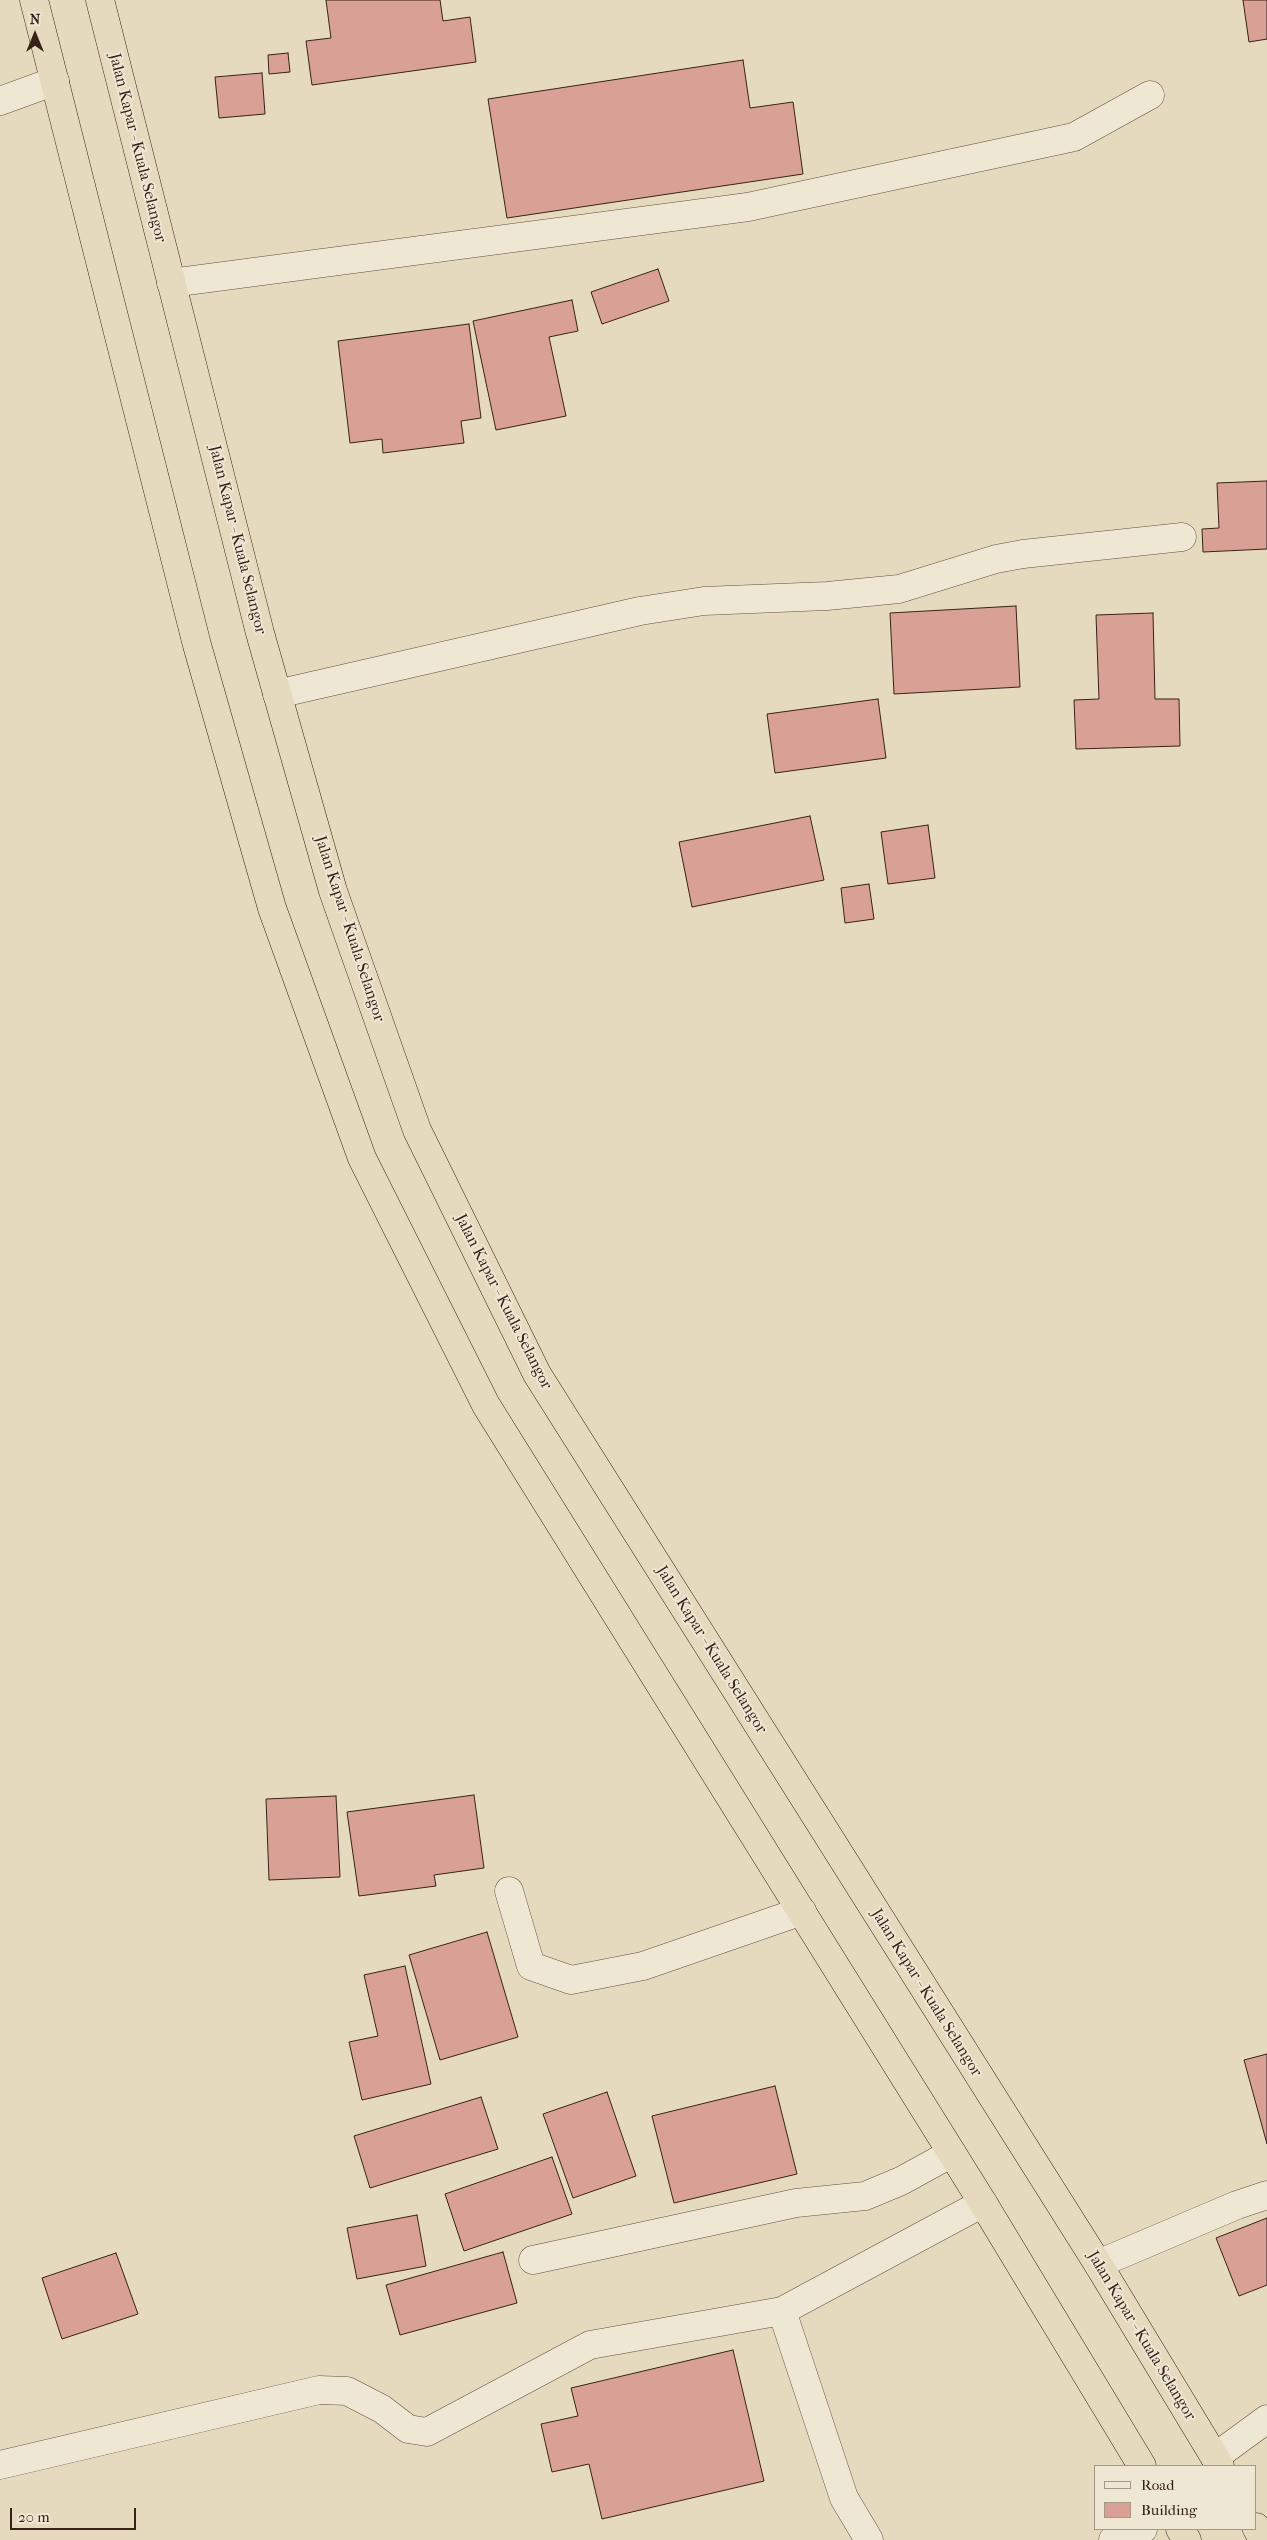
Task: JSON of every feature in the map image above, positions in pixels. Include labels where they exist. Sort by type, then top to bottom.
[{"type":"highway","points":[[34,0],[195,636],[267,889],[362,1158],[486,1405],[984,2202],[1141,2465]]},
{"type":"highway","name":"Jalan Kapar - Kuala Selangor","points":[[100,0],[277,694],[333,891],[416,1130],[537,1374],[1098,2264],[1217,2462]]},
{"type":"highway","points":[[1257,2529],[1263,2540]]},
{"type":"street","points":[[0,101],[55,81]]},
{"type":"street","points":[[171,283],[748,207],[1074,137],[1150,95]]},
{"type":"street","points":[[277,694],[640,611],[704,601],[827,596],[899,589],[996,559],[1023,554],[1182,537]]},
{"type":"street","points":[[510,1891],[531,1966],[571,1980],[643,1966],[802,1911]]},
{"type":"street","points":[[533,2260],[796,2203],[865,2196],[901,2181],[952,2153]]},
{"type":"street","points":[[1098,2264],[1237,2205],[1267,2195]]},
{"type":"street","points":[[0,2465],[319,2390],[347,2391],[382,2409],[408,2429],[427,2432],[590,2345],[782,2311],[984,2202]]},
{"type":"street","points":[[782,2311],[844,2498],[869,2540]]},
{"type":"street","points":[[1217,2462],[1267,2419]]},
{"type":"street","points":[[1113,2540],[1140,2530]]},
{"type":"building","points":[[326,0],[440,0],[443,21],[470,17],[476,62],[312,85],[306,41],[331,38]]},
{"type":"building","points":[[1243,0],[1267,0],[1267,39],[1249,42]]},
{"type":"building","points":[[288,53],[290,72],[269,74],[268,55]]},
{"type":"building","points":[[743,60],[750,108],[793,102],[803,174],[507,218],[488,99]]},
{"type":"building","points":[[262,73],[265,114],[219,118],[215,77]]},
{"type":"building","points":[[658,269],[669,301],[602,324],[591,292]]},
{"type":"building","points":[[572,300],[578,331],[549,337],[566,416],[496,430],[473,321]]},
{"type":"building","points":[[469,324],[481,418],[461,421],[464,443],[383,453],[382,439],[350,443],[338,341]]},
{"type":"building","points":[[1267,481],[1267,549],[1203,552],[1202,529],[1219,528],[1217,483]]},
{"type":"building","points":[[1016,606],[1020,687],[894,694],[890,613]]},
{"type":"building","points":[[1153,613],[1155,699],[1179,699],[1180,746],[1076,749],[1074,700],[1099,699],[1096,615]]},
{"type":"building","points":[[878,699],[886,758],[775,773],[767,714]]},
{"type":"building","points":[[810,816],[824,880],[692,907],[679,842]]},
{"type":"building","points":[[928,825],[935,878],[888,884],[881,832]]},
{"type":"building","points":[[869,884],[874,919],[845,923],[841,888]]},
{"type":"building","points":[[474,1795],[484,1868],[434,1875],[436,1886],[359,1896],[347,1812]]},
{"type":"building","points":[[336,1796],[340,1877],[269,1880],[266,1799]]},
{"type":"building","points":[[487,1932],[518,2037],[440,2060],[409,1955]]},
{"type":"building","points":[[405,1966],[431,2084],[362,2100],[349,2042],[378,2036],[364,1975]]},
{"type":"building","points":[[1267,2054],[1267,2144],[1244,2060]]},
{"type":"building","points":[[775,2086],[797,2174],[674,2203],[652,2116]]},
{"type":"building","points":[[607,2092],[636,2176],[573,2198],[543,2114]]},
{"type":"building","points":[[481,2097],[498,2149],[370,2188],[354,2136]]},
{"type":"building","points":[[552,2157],[572,2214],[464,2251],[445,2194]]},
{"type":"building","points":[[417,2215],[426,2266],[357,2279],[347,2228]]},
{"type":"building","points":[[1267,2218],[1267,2285],[1239,2296],[1216,2238]]},
{"type":"building","points":[[503,2252],[517,2303],[400,2335],[386,2285]]},
{"type":"building","points":[[116,2253],[138,2314],[62,2339],[42,2278]]},
{"type":"building","points":[[733,2350],[764,2481],[602,2519],[589,2464],[552,2472],[541,2424],[578,2416],[571,2388]]}]
